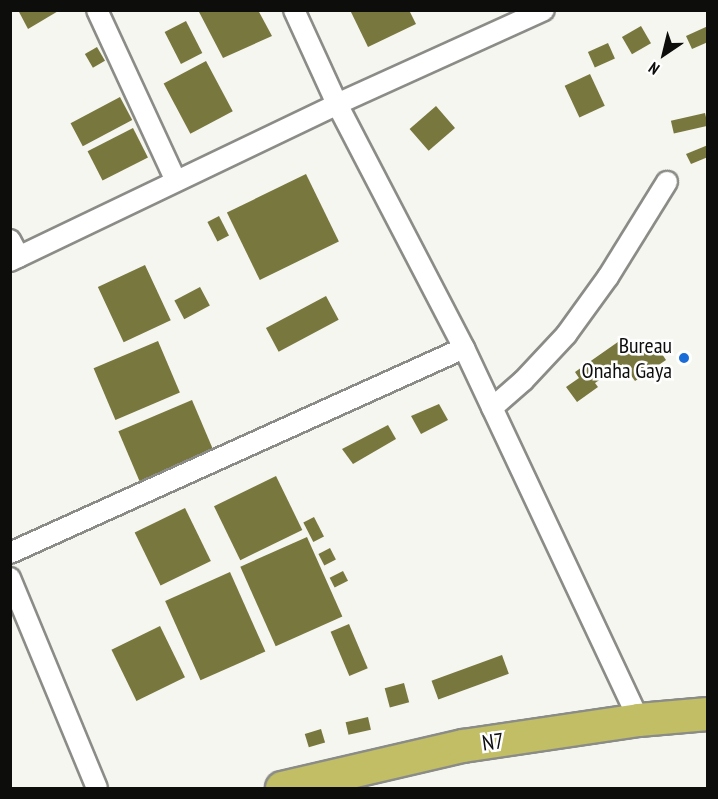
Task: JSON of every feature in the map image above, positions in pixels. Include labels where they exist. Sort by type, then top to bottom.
[{"type":"main road","name":"N7","points":[[282,789],[463,746],[639,720],[708,714]]},
{"type":"street","points":[[97,10],[176,182]]},
{"type":"street","points":[[294,10],[337,104],[464,348],[639,720]]},
{"type":"street","points":[[13,253],[176,182],[514,17],[544,10]]},
{"type":"street","points":[[492,408],[523,381],[566,335],[608,277],[667,182]]},
{"type":"street","points":[[10,553],[464,348]]},
{"type":"street","points":[[10,578],[97,789]]},
{"type":"building","points":[[18,10],[60,10],[28,29]]},
{"type":"building","points":[[198,10],[258,10],[272,36],[223,58]]},
{"type":"building","points":[[350,10],[409,10],[416,24],[368,47]]},
{"type":"building","points":[[186,21],[202,53],[181,64],[165,32]]},
{"type":"building","points":[[641,26],[651,43],[632,54],[622,37]]},
{"type":"building","points":[[708,26],[708,42],[692,49],[686,36]]},
{"type":"building","points":[[608,43],[615,59],[595,67],[588,52]]},
{"type":"building","points":[[97,47],[105,61],[93,68],[85,54]]},
{"type":"building","points":[[206,61],[233,111],[190,134],[164,84]]},
{"type":"building","points":[[590,74],[605,106],[579,118],[565,86]]},
{"type":"building","points":[[120,97],[132,120],[83,146],[71,123]]},
{"type":"building","points":[[436,106],[455,128],[429,151],[410,129]]},
{"type":"building","points":[[705,113],[708,126],[674,134],[671,121]]},
{"type":"building","points":[[133,128],[148,157],[103,181],[88,151]]},
{"type":"building","points":[[708,145],[708,157],[691,164],[686,154]]},
{"type":"building","points":[[306,174],[339,241],[260,280],[227,213]]},
{"type":"building","points":[[219,216],[229,236],[217,242],[207,222]]},
{"type":"building","points":[[145,265],[171,320],[124,342],[98,287]]},
{"type":"building","points":[[200,287],[210,306],[184,319],[174,301]]},
{"type":"building","points":[[326,296],[339,320],[279,352],[266,328]]},
{"type":"building","points":[[625,337],[637,353],[654,342],[666,360],[635,381],[623,364],[595,383],[598,387],[577,402],[566,387],[579,378],[575,372]]},
{"type":"building","points":[[158,341],[180,393],[115,420],[94,368]]},
{"type":"building","points":[[192,400],[214,452],[140,483],[118,431]]},
{"type":"building","points":[[439,404],[448,420],[421,434],[411,416]]},
{"type":"building","points":[[388,425],[396,439],[353,464],[342,449]]},
{"type":"building","points":[[276,476],[302,530],[240,560],[214,506]]},
{"type":"building","points":[[185,508],[211,561],[161,586],[135,533]]},
{"type":"building","points":[[314,517],[324,537],[313,542],[303,522]]},
{"type":"building","points":[[307,537],[342,616],[276,646],[240,567]]},
{"type":"building","points":[[330,548],[336,560],[324,565],[318,554]]},
{"type":"building","points":[[343,571],[348,581],[335,588],[330,578]]},
{"type":"building","points":[[230,572],[265,651],[201,680],[165,601]]},
{"type":"building","points":[[349,624],[368,668],[349,676],[331,632]]},
{"type":"building","points":[[160,626],[185,677],[136,701],[111,650]]},
{"type":"building","points":[[502,655],[509,674],[438,699],[432,681]]},
{"type":"building","points":[[404,683],[409,702],[390,707],[385,688]]},
{"type":"building","points":[[368,717],[371,730],[349,735],[346,722]]},
{"type":"building","points":[[321,729],[325,742],[309,747],[305,734]]},
{"type":"place","name":"Bureau Onaha Gaya","points":[[684,358]]}]
